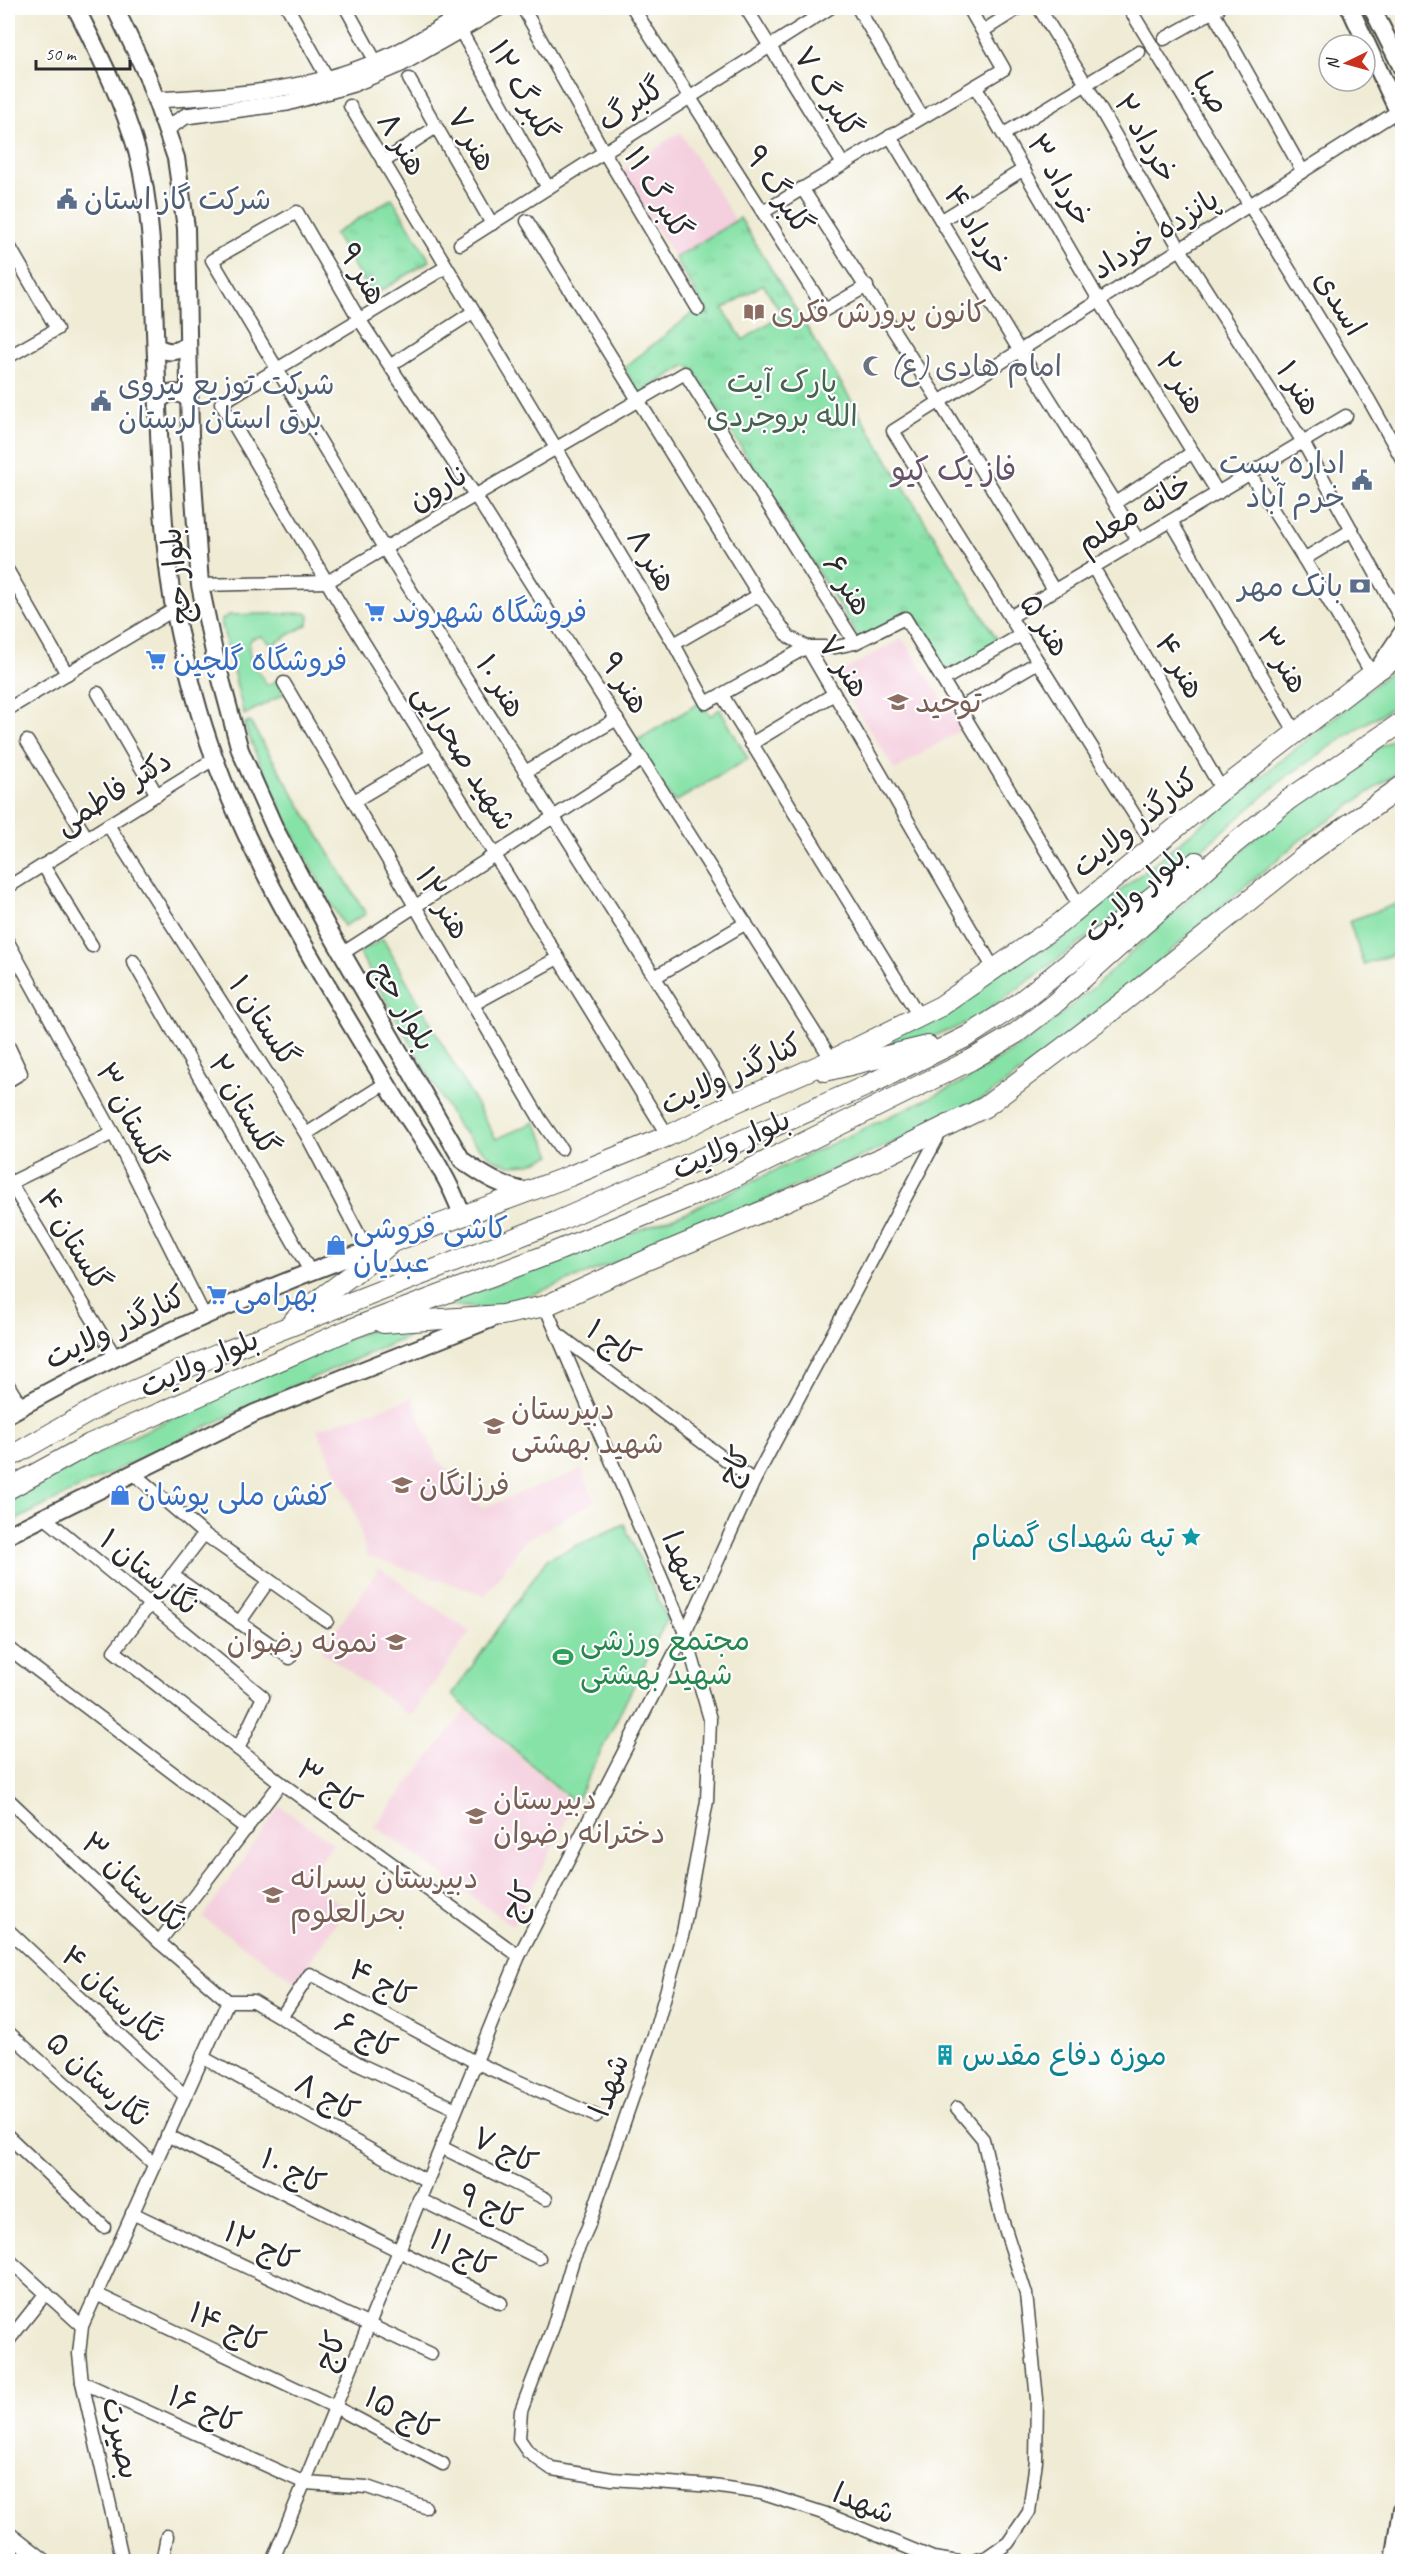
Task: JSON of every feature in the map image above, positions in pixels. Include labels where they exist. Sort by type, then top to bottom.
[{"type":"main road","name":"بلوار حج","points":[[76,8],[117,92],[137,152],[147,206],[167,560],[187,665],[214,759],[241,824],[294,927],[386,1083],[453,1188],[462,1215]]},
{"type":"main road","name":"بلوار حج","points":[[115,8],[147,75],[176,158],[186,228],[189,400],[200,585],[215,657],[240,750],[276,831],[462,1160],[508,1188],[529,1192]]},
{"type":"main road","points":[[1350,8],[1400,116]]},
{"type":"main road","points":[[1372,8],[1402,68]]},
{"type":"main road","points":[[156,345],[171,352],[181,350],[188,344]]},
{"type":"main road","points":[[158,402],[174,393],[185,396],[189,400]]},
{"type":"main road","name":"کنارگذر ولایت","points":[[14,1410],[116,1358],[205,1317],[367,1250],[529,1192],[668,1136],[734,1103],[832,1060],[941,1006],[1080,907],[1222,790],[1372,674],[1402,654]]},
{"type":"main road","name":"بلوار ولایت","points":[[8,1458],[105,1403],[219,1354],[556,1222],[855,1091],[968,1036],[1016,1005],[1178,877],[1262,805],[1311,767],[1402,708]]},
{"type":"main road","name":"بلوار ولایت","points":[[8,1489],[90,1444],[348,1330],[552,1253],[714,1187],[971,1060],[1015,1034],[1054,1004],[1234,844],[1288,800],[1402,722]]},
{"type":"main road","points":[[368,1324],[502,1315],[545,1306],[761,1212],[985,1107],[1045,1063],[1302,858],[1402,786]]},
{"type":"main road","points":[[805,1072],[829,1071],[968,1036]]},
{"type":"main road","points":[[437,1161],[441,1164],[451,1163],[455,1160],[457,1151]]},
{"type":"main road","points":[[284,1328],[333,1287],[372,1261],[392,1242]]},
{"type":"main road","points":[[8,1535],[255,1413],[502,1315]]},
{"type":"main road","points":[[198,1398],[175,1398],[169,1389],[173,1382],[219,1354]]},
{"type":"main road","points":[[90,1444],[132,1415],[134,1410],[130,1400],[124,1398],[105,1403]]},
{"type":"main road","points":[[1394,2562],[1402,2509]]},
{"type":"street","points":[[288,8],[328,78]]},
{"type":"street","points":[[346,8],[376,62]]},
{"type":"street","points":[[156,100],[259,93],[328,78],[376,62],[413,44],[473,8]]},
{"type":"street","points":[[166,129],[186,116],[287,103],[353,84],[401,64],[454,19],[499,8]]},
{"type":"street","name":"گلبرگ ۱۱","points":[[523,8],[604,152],[698,309]]},
{"type":"street","name":"گلبرگ ۹","points":[[633,8],[825,310],[867,286]]},
{"type":"street","name":"گلبرگ ۷","points":[[746,8],[843,164]]},
{"type":"street","name":"گلبرگ","points":[[460,244],[830,8]]},
{"type":"street","points":[[763,212],[1004,69],[969,8]]},
{"type":"street","points":[[983,31],[1019,8]]},
{"type":"street","name":"خرداد ۲","points":[[1039,8],[1086,84],[1180,249]]},
{"type":"street","name":"صبا","points":[[1129,8],[1250,205]]},
{"type":"street","points":[[1164,39],[1214,9],[1303,172]]},
{"type":"street","points":[[859,10],[922,117]]},
{"type":"street","name":"گلبرگ ۱۲","points":[[454,19],[548,188]]},
{"type":"street","points":[[1004,134],[1139,52]]},
{"type":"street","name":"هنر ۷","points":[[409,79],[492,224]]},
{"type":"street","name":"خرداد ۳","points":[[975,86],[1099,300]]},
{"type":"street","name":"هنر ۸","points":[[350,106],[554,449],[674,644],[706,703],[722,695]]},
{"type":"street","name":"پانزده خرداد","points":[[893,432],[1250,205],[1400,116]]},
{"type":"street","points":[[383,162],[436,127]]},
{"type":"street","name":"خرداد ۴","points":[[890,136],[1019,350],[1138,540]]},
{"type":"street","points":[[942,220],[1024,169]]},
{"type":"street","points":[[802,188],[867,286],[1054,590]]},
{"type":"street","name":"اسدی","points":[[1250,205],[1369,400],[1402,459]]},
{"type":"street","name":"هنر ۹","points":[[212,260],[297,212],[359,319],[391,364],[475,495],[832,1060]]},
{"type":"street","name":"هنر ۷","points":[[527,221],[759,595],[789,637],[807,647],[994,969]]},
{"type":"street","points":[[8,244],[57,329],[8,357]]},
{"type":"street","name":"هنر ۱","points":[[1180,249],[1303,442],[1402,621]]},
{"type":"street","name":"هنر ۱۰","points":[[212,260],[384,548],[734,1103]]},
{"type":"street","points":[[278,368],[446,267]]},
{"type":"street","name":"هنر ۲","points":[[1099,300],[1218,493]]},
{"type":"street","points":[[391,364],[472,312]]},
{"type":"street","name":"شهید صحرایی","points":[[278,368],[221,403],[327,582],[668,1136]]},
{"type":"street","name":"نارون","points":[[200,585],[327,582],[685,373]]},
{"type":"street","name":"هنر ۶","points":[[685,373],[855,643],[905,618],[1080,907]]},
{"type":"street","name":"خانه معلم","points":[[1010,617],[1346,416]]},
{"type":"street","name":"هنر ۵","points":[[893,432],[1154,846]]},
{"type":"street","points":[[1115,503],[1193,452]]},
{"type":"street","points":[[1250,474],[1304,559],[1372,674],[1402,628]]},
{"type":"street","name":"هنر ۳","points":[[1171,521],[1296,733]]},
{"type":"street","points":[[1304,559],[1352,530]]},
{"type":"street","name":"هنر ۴","points":[[1093,567],[1222,790]]},
{"type":"street","points":[[8,571],[67,674]]},
{"type":"street","points":[[674,644],[759,595]]},
{"type":"street","points":[[8,709],[175,609]]},
{"type":"street","points":[[943,680],[1021,635]]},
{"type":"street","points":[[855,643],[836,647],[807,647],[722,695],[919,1016]]},
{"type":"street","points":[[960,708],[1038,662]]},
{"type":"street","name":"هنر ۱۲","points":[[284,683],[540,1119],[561,1149]]},
{"type":"street","points":[[98,693],[157,795]]},
{"type":"street","points":[[751,744],[834,694]]},
{"type":"street","points":[[525,772],[617,719]]},
{"type":"street","points":[[27,741],[87,838]]},
{"type":"street","points":[[354,801],[433,754]]},
{"type":"street","name":"دکتر فاطمی","points":[[8,887],[214,759]]},
{"type":"street","points":[[343,953],[643,759]]},
{"type":"street","name":"گلستان ۱","points":[[108,825],[306,1134],[367,1250]]},
{"type":"street","points":[[43,865],[92,946]]},
{"type":"street","points":[[655,977],[746,923]]},
{"type":"street","name":"گلستان ۳","points":[[8,942],[113,1132],[205,1317]]},
{"type":"street","points":[[474,1004],[558,958]]},
{"type":"street","name":"گلستان ۲","points":[[133,961],[311,1273]]},
{"type":"street","points":[[8,1045],[21,1073],[8,1081]]},
{"type":"street","points":[[306,1134],[386,1083]]},
{"type":"street","name":"کاج","points":[[272,2562],[519,1956],[685,1633],[754,1481],[943,1127]]},
{"type":"street","points":[[9,1181],[113,1132]]},
{"type":"street","name":"گلستان ۴","points":[[9,1181],[116,1358]]},
{"type":"street","name":"شهدا","points":[[545,1306],[685,1633],[710,1719],[707,1801],[683,1932],[654,2035],[588,2227],[573,2260],[553,2327],[521,2411],[519,2439],[528,2452],[552,2469],[612,2479],[713,2486],[761,2493],[826,2514],[933,2558],[959,2562]]},
{"type":"street","name":"کاج ۱","points":[[556,1333],[754,1481]]},
{"type":"street","points":[[8,1385],[14,1410]]},
{"type":"street","points":[[133,1473],[204,1534],[327,1621]]},
{"type":"street","name":"نگارستان ۱","points":[[44,1517],[263,1697],[238,1749]]},
{"type":"street","points":[[149,1604],[204,1534]]},
{"type":"street","points":[[172,1575],[290,1658]]},
{"type":"street","points":[[239,1623],[269,1580]]},
{"type":"street","name":"کاج ۳","points":[[149,1604],[114,1651],[282,1783],[519,1956]]},
{"type":"street","points":[[8,1648],[247,1829]]},
{"type":"street","points":[[159,1942],[282,1783]]},
{"type":"street","name":"نگارستان ۳","points":[[8,1799],[159,1942],[228,2001]]},
{"type":"street","name":"نگارستان ۴","points":[[8,1930],[184,2095]]},
{"type":"street","name":"کاج ۴","points":[[282,2016],[310,1974],[475,2062]]},
{"type":"street","name":"بصیرت","points":[[123,2562],[82,2382],[78,2354],[82,2326],[228,2001]]},
{"type":"street","name":"کاج ۶","points":[[228,2001],[253,2001],[282,2016],[361,2065],[456,2109]]},
{"type":"street","name":"نگارستان ۵","points":[[8,2032],[154,2164]]},
{"type":"street","name":"کاج ۸","points":[[202,2057],[427,2181]]},
{"type":"street","points":[[475,2062],[596,2116]]},
{"type":"street","points":[[957,2108],[983,2139],[1001,2216],[1026,2294],[1037,2399],[1036,2461],[1029,2512],[1008,2543],[988,2558],[970,2562]]},
{"type":"street","name":"کاج ۱۰","points":[[167,2135],[284,2196],[399,2249]]},
{"type":"street","points":[[8,2136],[104,2227]]},
{"type":"street","name":"کاج ۷","points":[[441,2147],[546,2199]]},
{"type":"street","name":"کاج ۹","points":[[419,2199],[539,2258]]},
{"type":"street","name":"کاج ۱۲","points":[[132,2213],[431,2354]]},
{"type":"street","name":"کاج ۱۱","points":[[399,2249],[501,2303]]},
{"type":"street","points":[[8,2259],[82,2326]]},
{"type":"street","points":[[8,2341],[46,2293]]},
{"type":"street","name":"کاج ۱۴","points":[[96,2294],[335,2407]]},
{"type":"street","name":"کاج ۱۶","points":[[82,2382],[305,2483]]},
{"type":"street","name":"کاج ۱۵","points":[[335,2407],[442,2464]]},
{"type":"street","points":[[305,2483],[367,2487],[425,2507]]},
{"type":"street","points":[[8,2533],[45,2562]]},
{"type":"street","points":[[162,2562],[167,2536]]},
{"type":"shaded area","points":[[680,132],[736,221],[675,258],[621,172]]},
{"type":"shaded area","name":"توحید","points":[[902,638],[962,729],[895,770],[835,676]]},
{"type":"shaded area","name":"فرزانگان","points":[[412,1398],[437,1459],[482,1508],[582,1469],[595,1501],[524,1541],[486,1595],[367,1556],[356,1515],[317,1429]]},
{"type":"shaded area","name":"نمونه رضوان","points":[[380,1568],[470,1632],[411,1716],[321,1651]]},
{"type":"shaded area","name":"دبیرستان دخترانه رضوان","points":[[466,1710],[574,1805],[513,1926],[375,1826]]},
{"type":"shaded area","name":"دبیرستان پسرانه بحرالعلوم","points":[[280,1806],[333,1843],[307,1881],[346,1908],[296,1982],[203,1918]]},
{"type":"green space","points":[[392,198],[430,261],[372,296],[334,234]]},
{"type":"green space","name":"پارک آیت الله بروجردی","points":[[740,218],[1000,644],[945,678],[910,621],[865,648],[694,371],[686,365],[639,394],[624,368],[698,309],[709,315],[675,258]],"holes":[[[763,284],[782,314],[743,340],[723,309]]]},
{"type":"green space","points":[[306,613],[309,616],[308,624],[272,645],[261,636],[251,639],[250,657],[256,669],[267,685],[278,680],[284,694],[244,715],[221,621],[228,615]]},
{"type":"green space","points":[[1402,665],[1402,702],[1361,726],[1286,777],[1160,885],[983,1014],[951,1030],[877,1055],[871,1048],[1024,955],[1053,945]]},
{"type":"green space","points":[[701,702],[710,716],[720,709],[748,759],[675,802],[629,745]]},
{"type":"green space","points":[[250,722],[366,914],[344,926],[277,802],[244,724]]},
{"type":"green space","points":[[1402,734],[1402,769],[1299,841],[1077,1031],[989,1095],[917,1132],[689,1234],[492,1310],[442,1304],[687,1212],[967,1080],[1035,1036],[1095,986],[1250,842],[1355,762]]},
{"type":"green space","points":[[1402,902],[1402,951],[1364,965],[1349,921]]},
{"type":"green space","points":[[383,939],[496,1139],[535,1122],[552,1155],[530,1164],[509,1165],[493,1159],[457,1125],[359,952]]},
{"type":"green space","points":[[451,1318],[315,1376],[151,1453],[8,1524],[8,1502],[76,1464],[237,1387],[364,1332]]},
{"type":"green space","name":"مجتمع ورزشی شهید بهشتی","points":[[624,1524],[667,1619],[575,1803],[452,1695],[547,1559]]},
{"type":"place","name":"شرکت گاز استان","points":[[67,199]]},
{"type":"place","name":"کانون پرورش فکری","points":[[754,312]]},
{"type":"place","name":"امام هادی (ع)","points":[[873,366]]},
{"type":"place","name":"شرکت توزیع نیروی برق استان لرستان","points":[[101,401]]},
{"type":"place","name":"اداره پست خرم آباد","points":[[1362,480]]},
{"type":"place","name":"بانک مهر","points":[[1360,586]]},
{"type":"place","name":"فروشگاه شهروند","points":[[375,612]]},
{"type":"place","name":"فروشگاه گلچین","points":[[156,660]]},
{"type":"place","name":"توحید","points":[[898,702]]},
{"type":"place","name":"کاشی فروشی عبدیان","points":[[336,1245]]},
{"type":"place","name":"بهرامی","points":[[217,1295]]},
{"type":"place","name":"دبیرستان شهید بهشتی","points":[[494,1426]]},
{"type":"place","name":"فرزانگان","points":[[402,1485]]},
{"type":"place","name":"کفش ملی پوشان","points":[[120,1495]]},
{"type":"place","name":"تپه شهدای گمنام","points":[[1191,1537]]},
{"type":"place","name":"نمونه رضوان","points":[[396,1642]]},
{"type":"place","name":"مجتمع ورزشی شهید بهشتی","points":[[563,1657]]},
{"type":"place","name":"دبیرستان دخترانه رضوان","points":[[476,1816]]},
{"type":"place","name":"دبیرستان پسرانه بحرالعلوم","points":[[273,1895]]},
{"type":"place","name":"موزه دفاع مقدس","points":[[945,2055]]},
{"type":"district","name":"فاز یک کیو","points":[[954,469]]}]
